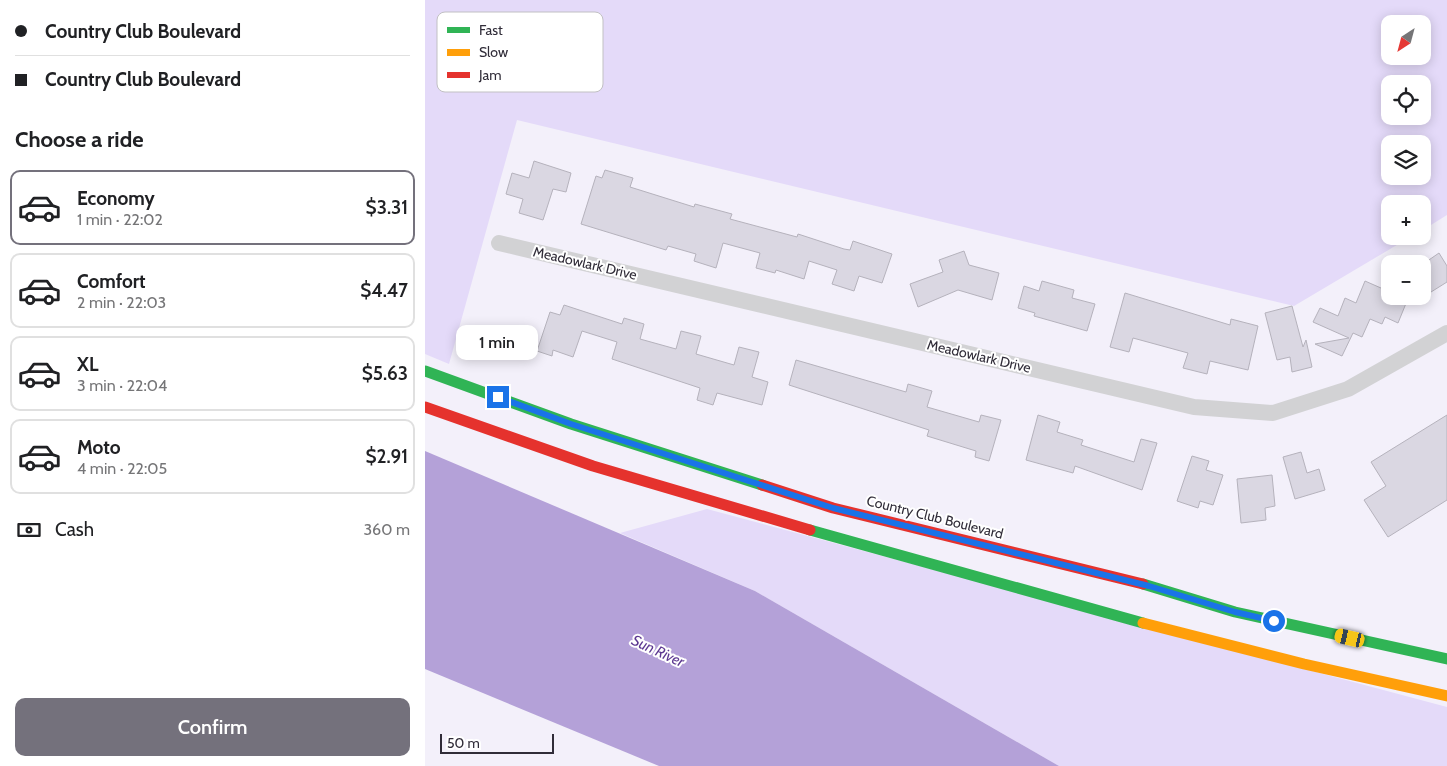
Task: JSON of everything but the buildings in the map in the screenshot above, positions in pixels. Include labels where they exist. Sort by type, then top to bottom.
[{"type":"highway","name":"Country Club Boulevard","points":[[425,371],[571,424],[833,508],[1149,586],[1235,612],[1447,659]]},
{"type":"highway","points":[[425,407],[479,428],[721,504],[1060,602],[1213,642],[1386,684],[1447,696]]},
{"type":"street","name":"Meadowlark Drive","points":[[499,243],[1194,407],[1273,413],[1348,389],[1447,333]]},
{"type":"shaded area","points":[[425,0],[1447,0],[1447,215],[1431,225],[1431,195],[1381,195],[1381,245],[1397,245],[1294,306],[517,120],[449,364],[425,354]]},
{"type":"shaded area","points":[[707,509],[1447,707],[1447,766],[1059,766],[755,591],[620,533]]},
{"type":"water","name":"Sun River","points":[[425,451],[755,591],[1059,766],[659,766],[425,669]]},
{"type":"traffic: fast","points":[[425,371],[571,424],[762,485]]},
{"type":"traffic: fast","points":[[810,530],[1143,623]]},
{"type":"traffic: fast","points":[[1143,584],[1235,612],[1447,659]]},
{"type":"traffic: slow","points":[[1143,623],[1304,664],[1447,696]]},
{"type":"traffic: jam","points":[[425,407],[593,466],[810,530]]},
{"type":"traffic: jam","points":[[762,485],[833,508],[1143,584]]},
{"type":"route","points":[[498,397],[571,424],[833,508],[1149,586],[1235,612],[1274,621]]}]
